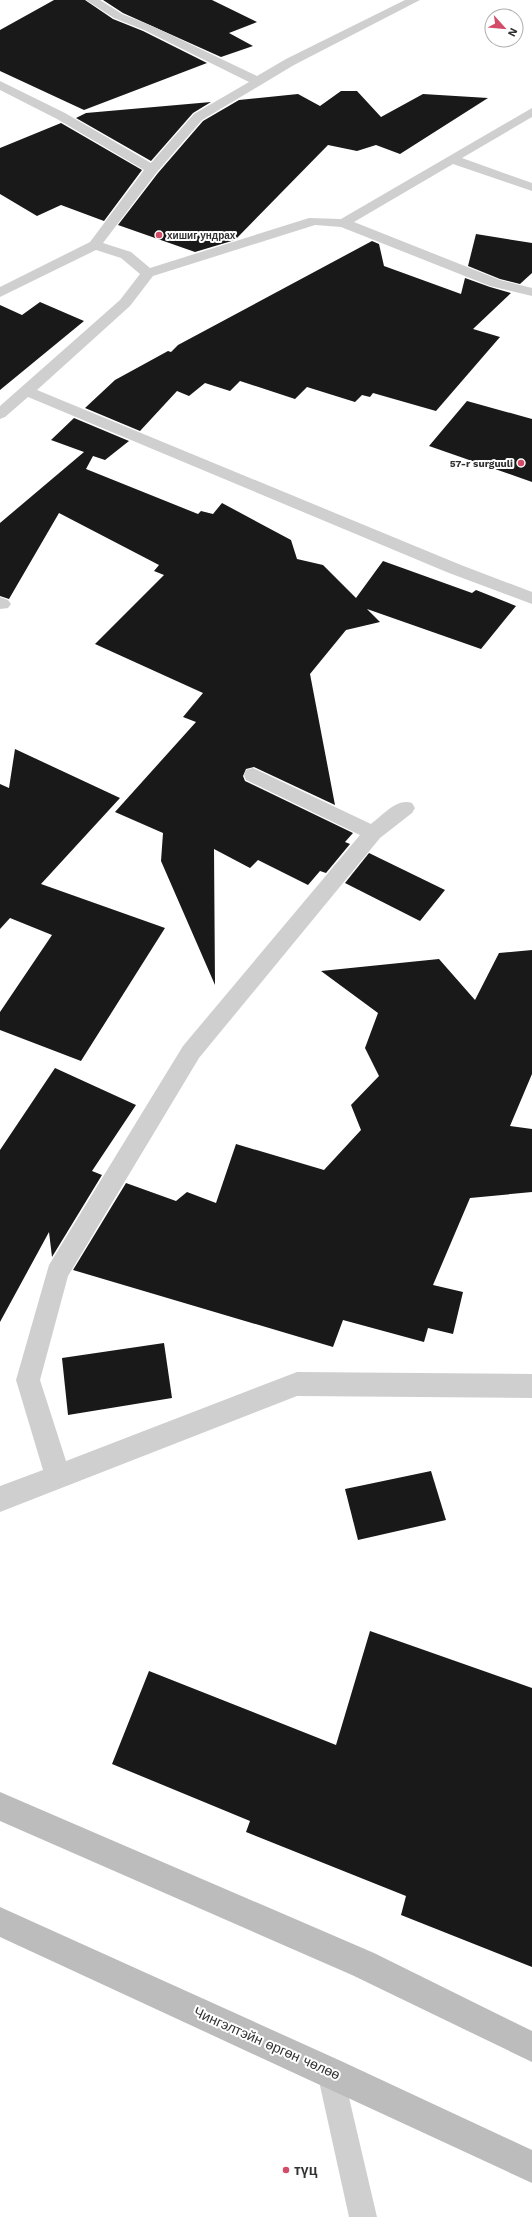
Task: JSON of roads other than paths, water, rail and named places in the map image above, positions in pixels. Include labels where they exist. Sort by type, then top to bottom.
[{"type":"main road","points":[[0,1806],[363,1964],[532,2047]]},
{"type":"main road","name":"Чингэлтэйн өргөн чөлөө","points":[[0,1922],[330,2072],[532,2167]]},
{"type":"street","points":[[92,0],[118,16],[148,28],[257,82]]},
{"type":"street","points":[[0,293],[95,244],[152,169],[198,118],[290,62],[414,0]]},
{"type":"street","points":[[0,85],[61,116],[152,169]]},
{"type":"street","points":[[343,223],[532,112]]},
{"type":"street","points":[[452,159],[532,187]]},
{"type":"street","points":[[0,414],[125,303],[148,273],[314,221],[343,223],[495,283],[532,292]]},
{"type":"street","points":[[95,244],[126,255],[148,273]]},
{"type":"street","points":[[27,391],[454,569],[532,598]]},
{"type":"street","points":[[253,775],[373,833]]},
{"type":"street","points":[[58,1477],[28,1380],[57,1273],[191,1052],[373,833],[405,808]]},
{"type":"street","points":[[0,1499],[297,1384],[532,1386]]},
{"type":"lane","points":[[330,2072],[363,2217]]},
{"type":"place","name":"хишиг ундрах","points":[[159,235]]},
{"type":"place","name":"57-r surguuli","points":[[521,463]]},
{"type":"place","name":"түц","points":[[286,2170]]}]
